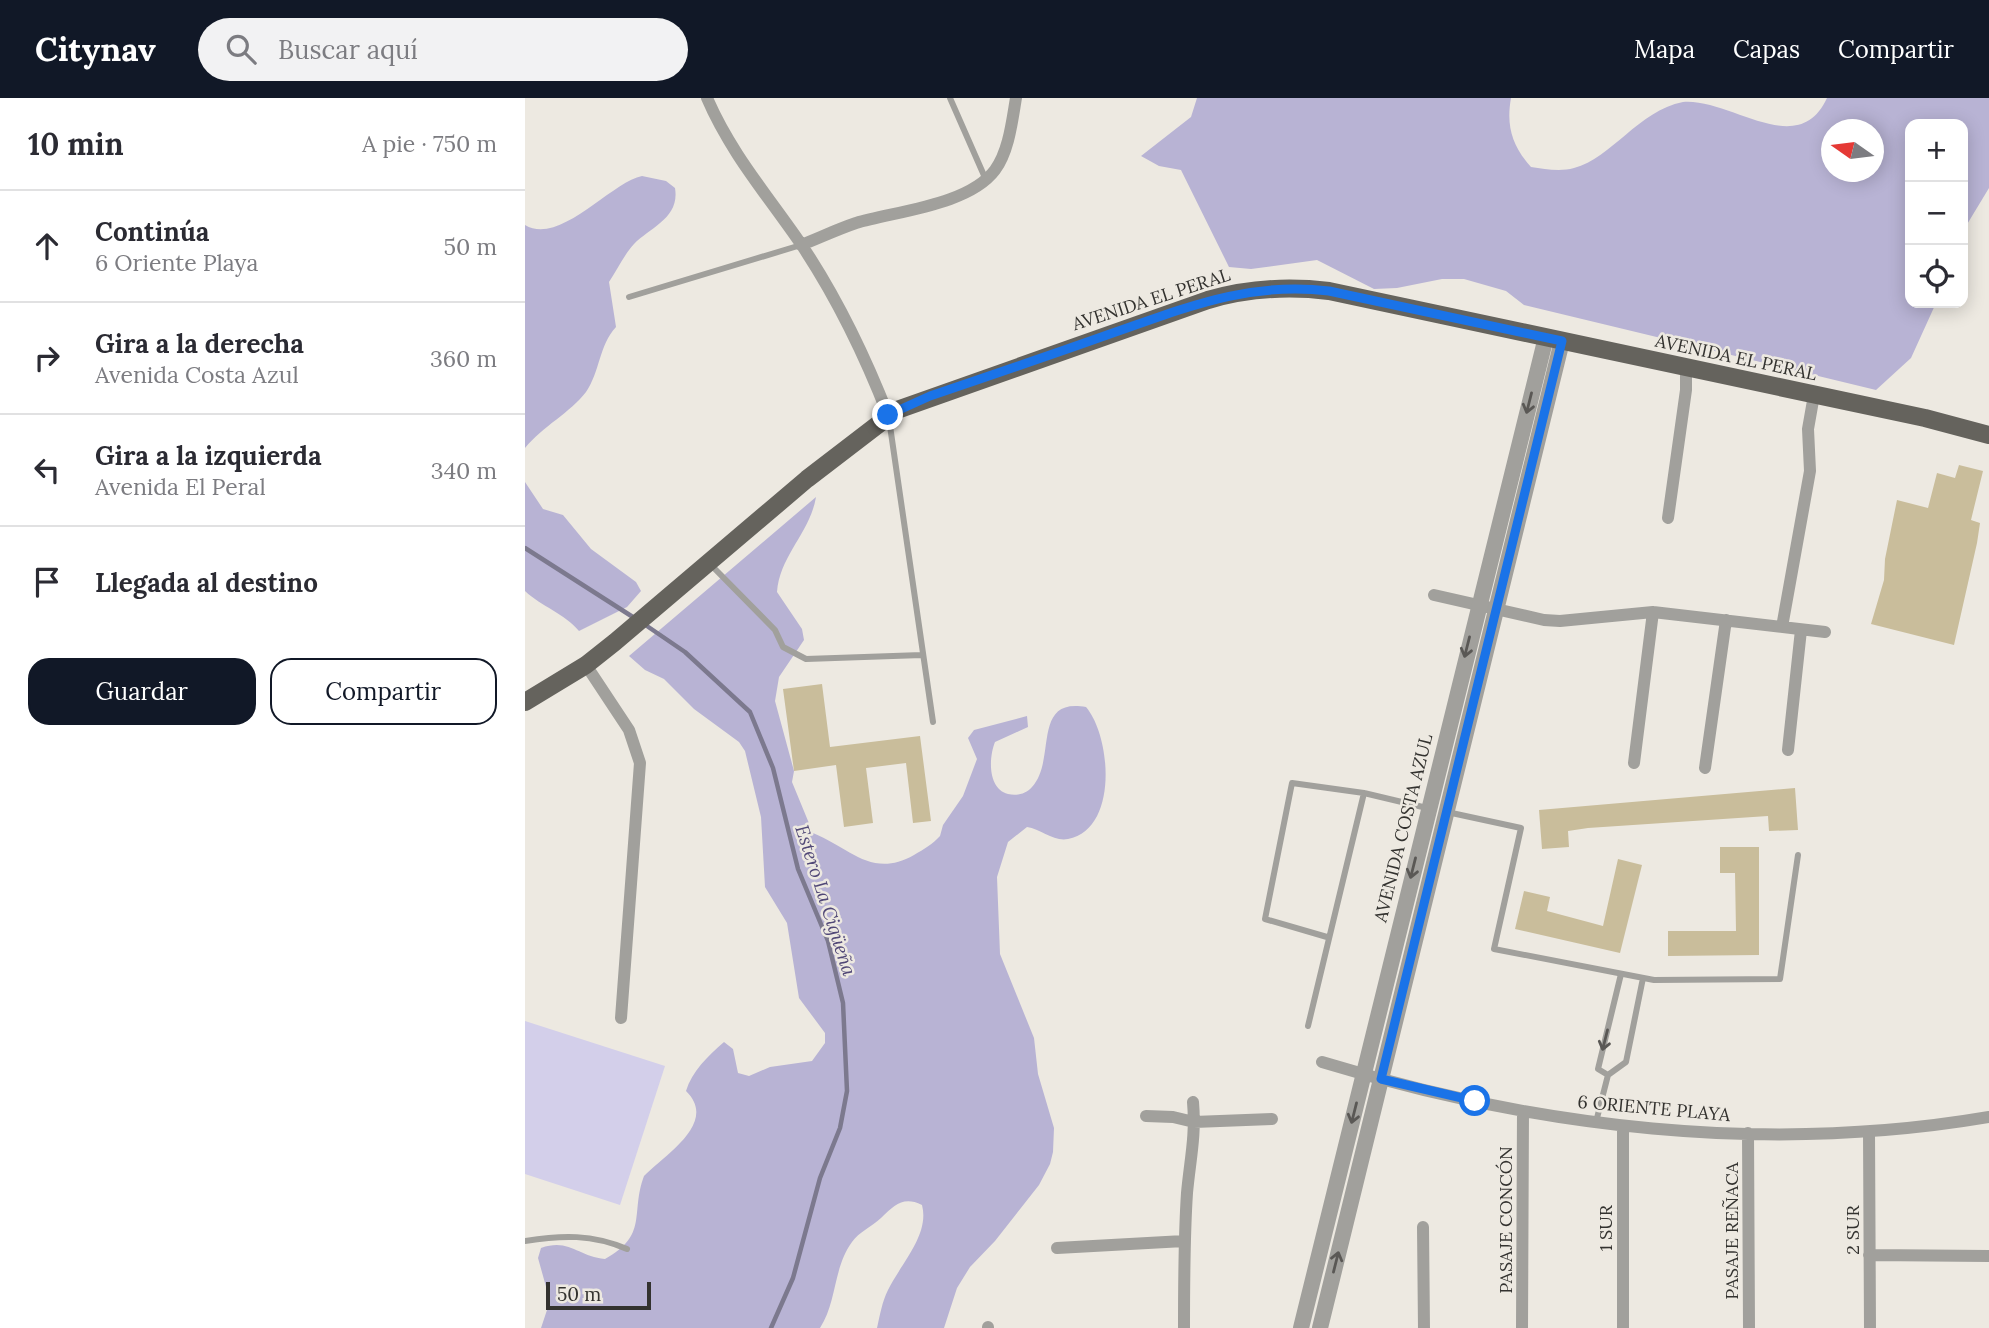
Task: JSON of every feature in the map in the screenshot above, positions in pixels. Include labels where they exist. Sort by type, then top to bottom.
[{"type":"main road","name":"AVENIDA EL PERAL","points":[[525,702],[586,665],[888,415],[930,396],[1209,300],[1258,289],[1329,291],[1989,435]]},
{"type":"street","points":[[707,98],[738,159],[801,245],[853,333],[888,415]]},
{"type":"street","points":[[801,245],[854,224],[957,196],[986,180],[1003,156],[1016,98]]},
{"type":"street","points":[[1320,1328],[1497,610],[1554,339]]},
{"type":"street","name":"AVENIDA COSTA AZUL","points":[[1301,1328],[1476,606],[1554,339]]},
{"type":"street","points":[[1668,518],[1686,390],[1686,369]]},
{"type":"street","points":[[1782,627],[1810,471],[1808,429],[1814,395]]},
{"type":"street","points":[[1434,595],[1476,606],[1560,621],[1653,612],[1825,632]]},
{"type":"street","points":[[1635,763],[1653,612]]},
{"type":"street","points":[[1705,768],[1725,620]]},
{"type":"street","points":[[1788,750],[1801,630]]},
{"type":"street","points":[[586,665],[629,730],[640,763],[621,1018]]},
{"type":"street","name":"6 ORIENTE PLAYA","points":[[1322,1062],[1381,1079],[1523,1111],[1623,1127],[1748,1133],[1869,1132],[1989,1116]]},
{"type":"street","points":[[1184,1328],[1184,1241],[1188,1177],[1195,1147],[1193,1102]]},
{"type":"street","name":"PASAJE CONCÓN","points":[[1522,1328],[1523,1111]]},
{"type":"street","points":[[1146,1116],[1173,1117],[1194,1122],[1272,1119]]},
{"type":"street","name":"1 SUR","points":[[1623,1127],[1623,1328]]},
{"type":"street","name":"2 SUR","points":[[1869,1132],[1870,1328]]},
{"type":"street","name":"PASAJE REÑACA","points":[[1748,1133],[1749,1328]]},
{"type":"street","points":[[1423,1227],[1424,1328]]},
{"type":"street","points":[[1057,1248],[1184,1241]]},
{"type":"street","points":[[1870,1255],[1989,1256]]},
{"type":"lane","points":[[950,98],[986,180]]},
{"type":"lane","points":[[629,297],[801,245]]},
{"type":"lane","points":[[888,415],[933,722]]},
{"type":"lane","points":[[709,563],[775,630],[783,646],[806,659],[922,655]]},
{"type":"lane","points":[[1327,937],[1265,919],[1292,783],[1364,793],[1428,808]]},
{"type":"lane","points":[[1308,1026],[1327,937],[1364,793]]},
{"type":"lane","points":[[1447,812],[1521,828],[1494,949],[1643,978],[1780,979],[1798,855]]},
{"type":"lane","points":[[1608,1075],[1598,1069],[1621,974]]},
{"type":"lane","points":[[1596,1123],[1608,1075],[1626,1062],[1643,978]]},
{"type":"lane","points":[[525,1241],[574,1235],[598,1238],[627,1250]]},
{"type":"shaded area","points":[[1197,98],[1511,98],[1510,127],[1519,151],[1531,167],[1558,170],[1588,163],[1652,115],[1683,102],[1702,103],[1781,126],[1799,125],[1814,116],[1827,98],[1989,98],[1989,188],[1968,223],[1968,119],[1905,119],[1905,308],[1934,308],[1911,358],[1876,390],[1524,305],[1506,291],[1464,279],[1442,279],[1397,288],[1374,289],[1317,260],[1251,269],[1229,267],[1181,170],[1159,166],[1141,156],[1191,117]]},
{"type":"shaded area","points":[[642,176],[666,181],[675,188],[673,207],[663,221],[634,244],[609,282],[616,327],[606,342],[591,384],[572,407],[525,448],[525,225],[539,229],[554,227]]},
{"type":"shaded area","points":[[525,482],[543,509],[563,515],[591,549],[636,582],[641,591],[627,607],[579,631],[567,619],[525,591]]},
{"type":"shaded area","points":[[816,497],[808,522],[779,579],[777,592],[802,629],[804,640],[779,677],[775,701],[794,771],[792,782],[813,833],[873,863],[899,862],[914,855],[940,836],[943,825],[963,796],[977,759],[968,738],[974,730],[1027,716],[1028,727],[995,742],[993,748],[993,779],[1001,791],[1011,795],[1027,791],[1039,775],[1051,721],[1058,711],[1069,706],[1086,707],[1101,738],[1105,780],[1103,800],[1096,818],[1084,832],[1068,839],[1058,839],[1027,827],[1008,842],[997,877],[1000,954],[1034,1038],[1038,1074],[1054,1128],[1050,1164],[1039,1185],[995,1241],[970,1267],[957,1288],[944,1328],[877,1328],[886,1295],[913,1249],[922,1227],[922,1205],[910,1201],[895,1206],[852,1242],[841,1263],[829,1307],[820,1328],[541,1328],[550,1301],[538,1258],[541,1248],[559,1245],[605,1259],[628,1241],[636,1222],[644,1176],[685,1138],[692,1126],[696,1115],[694,1103],[686,1091],[696,1070],[707,1058],[724,1042],[733,1049],[738,1073],[749,1076],[770,1067],[812,1061],[825,1043],[825,1033],[799,998],[787,923],[765,887],[761,817],[745,751],[739,742],[694,709],[664,679],[645,670],[629,656]]},
{"type":"shaded area","points":[[525,1021],[665,1066],[620,1205],[525,1174]]},
{"type":"building","points":[[1959,465],[1983,471],[1971,520],[1980,523],[1977,543],[1954,645],[1871,624],[1884,580],[1885,559],[1897,500],[1928,508],[1937,473],[1955,478]]},
{"type":"building","points":[[822,684],[830,747],[920,736],[931,821],[913,823],[906,763],[866,768],[873,823],[844,827],[836,765],[794,771],[783,689]]},
{"type":"building","points":[[1795,788],[1798,830],[1769,831],[1768,816],[1588,828],[1568,831],[1569,847],[1542,849],[1539,810]]},
{"type":"building","points":[[1720,847],[1759,847],[1759,955],[1668,956],[1668,931],[1736,931],[1735,873],[1720,873]]},
{"type":"building","points":[[1618,859],[1642,865],[1620,953],[1515,929],[1524,891],[1550,897],[1547,911],[1603,926]]},
{"type":"waterway","name":"Estero La Cigüeña","points":[[525,548],[636,619]]},
{"type":"waterway","name":"Estero La Cigüeña","points":[[644,624],[685,652],[750,712],[773,768],[798,869],[828,941],[843,1003],[847,1091],[840,1128],[820,1178],[793,1278],[771,1328]]},
{"type":"route","points":[[888,415],[930,396],[1209,300],[1258,289],[1306,288],[1329,291],[1562,341],[1381,1079],[1475,1101]]}]
